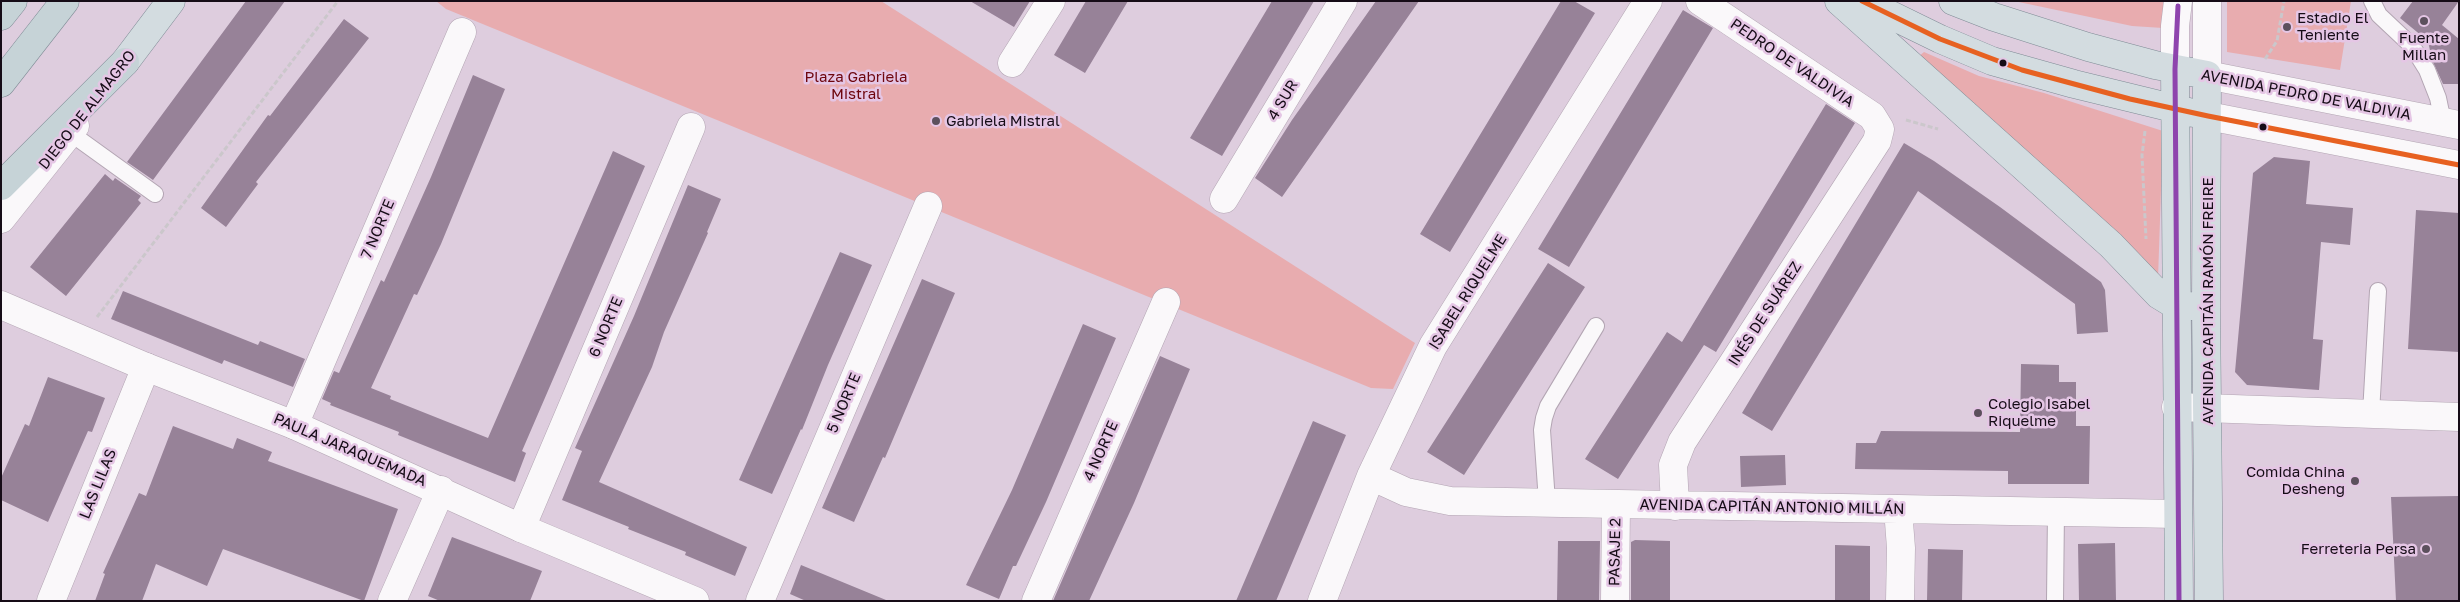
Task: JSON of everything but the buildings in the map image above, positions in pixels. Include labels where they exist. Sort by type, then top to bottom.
[{"type":"highway","points":[[1,16],[13,1]]},
{"type":"highway","points":[[1,83],[65,1]]},
{"type":"highway","points":[[1,186],[125,62]]},
{"type":"main road","name":"DIEGO DE ALMAGRO","points":[[125,62],[171,1]]},
{"type":"main road","points":[[1839,1],[2111,245],[2159,295],[2177,306],[2206,306]]},
{"type":"main road","points":[[1862,1],[1940,39],[1992,60],[2074,84],[2208,116]]},
{"type":"main road","name":"AVENIDA PEDRO DE VALDIVIA","points":[[1953,1],[2040,33],[2207,76]]},
{"type":"main road","name":"AVENIDA CAPITÁN RAMÓN FREIRE","points":[[2175,69],[2176,406],[2179,601]]},
{"type":"main road","name":"AVENIDA CAPITÁN RAMÓN FREIRE","points":[[2207,76],[2206,306],[2209,601]]},
{"type":"street","points":[[1012,63],[1050,1]]},
{"type":"street","name":"4 SUR","points":[[1224,199],[1343,1]]},
{"type":"street","name":"ISABEL RIQUELME","points":[[1322,601],[1371,476],[1433,346],[1648,1]]},
{"type":"street","name":"PEDRO DE VALDIVIA","points":[[1700,1],[1872,116],[1889,122]]},
{"type":"street","name":"AVENIDA CAPITÁN RAMÓN FREIRE","points":[[2175,69],[2175,26],[2178,1]]},
{"type":"street","name":"AVENIDA CAPITÁN RAMÓN FREIRE","points":[[2207,1],[2207,76]]},
{"type":"street","name":"7 NORTE","points":[[294,426],[462,32]]},
{"type":"street","name":"DIEGO DE ALMAGRO","points":[[1,219],[125,62]]},
{"type":"street","name":"AVENIDA PEDRO DE VALDIVIA","points":[[2207,76],[2451,123]]},
{"type":"street","points":[[2208,116],[2459,165]]},
{"type":"street","name":"INÉS DE SUÁREZ","points":[[1675,506],[1673,465],[1682,442],[1889,122]]},
{"type":"street","name":"6 NORTE","points":[[521,528],[691,127]]},
{"type":"street","name":"5 NORTE","points":[[760,601],[928,206]]},
{"type":"street","name":"4 NORTE","points":[[1036,601],[1166,302]]},
{"type":"street","name":"PAULA JARAQUEMADA","points":[[1,306],[80,340],[294,426],[441,490],[521,528],[695,601]]},
{"type":"street","name":"LAS LILAS","points":[[50,601],[146,367]]},
{"type":"street","points":[[2176,406],[2459,417]]},
{"type":"street","name":"AVENIDA CAPITÁN ANTONIO MILLÁN","points":[[1371,476],[1406,492],[1436,499],[1675,506],[2178,514]]},
{"type":"street","points":[[392,601],[441,490]]},
{"type":"street","name":"PASAJE 2","points":[[1615,601],[1616,504]]},
{"type":"street","points":[[1898,509],[1901,548],[1900,601]]},
{"type":"lane","points":[[2372,1],[2378,15],[2412,46],[2427,70],[2438,98],[2451,123]]},
{"type":"lane","points":[[69,132],[155,194]]},
{"type":"lane","points":[[2370,414],[2378,291]]},
{"type":"lane","points":[[1548,502],[1542,430],[1544,418],[1548,406],[1596,326]]},
{"type":"lane","points":[[2055,601],[2056,511]]},
{"type":"path","points":[[80,340],[338,1]]},
{"type":"path","points":[[2261,64],[2277,41],[2284,1]]},
{"type":"path","points":[[1889,122],[1907,120],[1944,131]]},
{"type":"path","points":[[2140,275],[2148,256],[2144,233],[2142,155],[2143,135],[2149,124]]},
{"type":"green space","name":"Plaza Gabriela Mistral","points":[[436,1],[881,1],[1415,343],[1393,389],[1371,388],[446,9]]},
{"type":"green space","points":[[2014,1],[2165,1],[2163,28],[2132,26]]},
{"type":"green space","name":"Estadio El Teniente","points":[[2227,1],[2351,1],[2340,70],[2227,52]]},
{"type":"green space","points":[[1924,52],[1979,76],[2044,93],[2163,131],[2158,279],[1918,57]]},
{"type":"transit line","points":[[1862,1],[1940,39],[2022,70],[2130,99],[2208,116],[2459,165]]},
{"type":"transit line","points":[[2178,6],[2175,69],[2179,601]]},
{"type":"place","name":"Fuente Millan","points":[[2424,21]]},
{"type":"place","name":"Estadio El Teniente","points":[[2287,27]]},
{"type":"place","name":"Gabriela Mistral","points":[[936,121]]},
{"type":"place","name":"Colegio Isabel Riquelme","points":[[1978,413]]},
{"type":"place","name":"Comida China Desheng","points":[[2355,481]]},
{"type":"place","name":"Ferreteria Persa","points":[[2426,549]]}]
